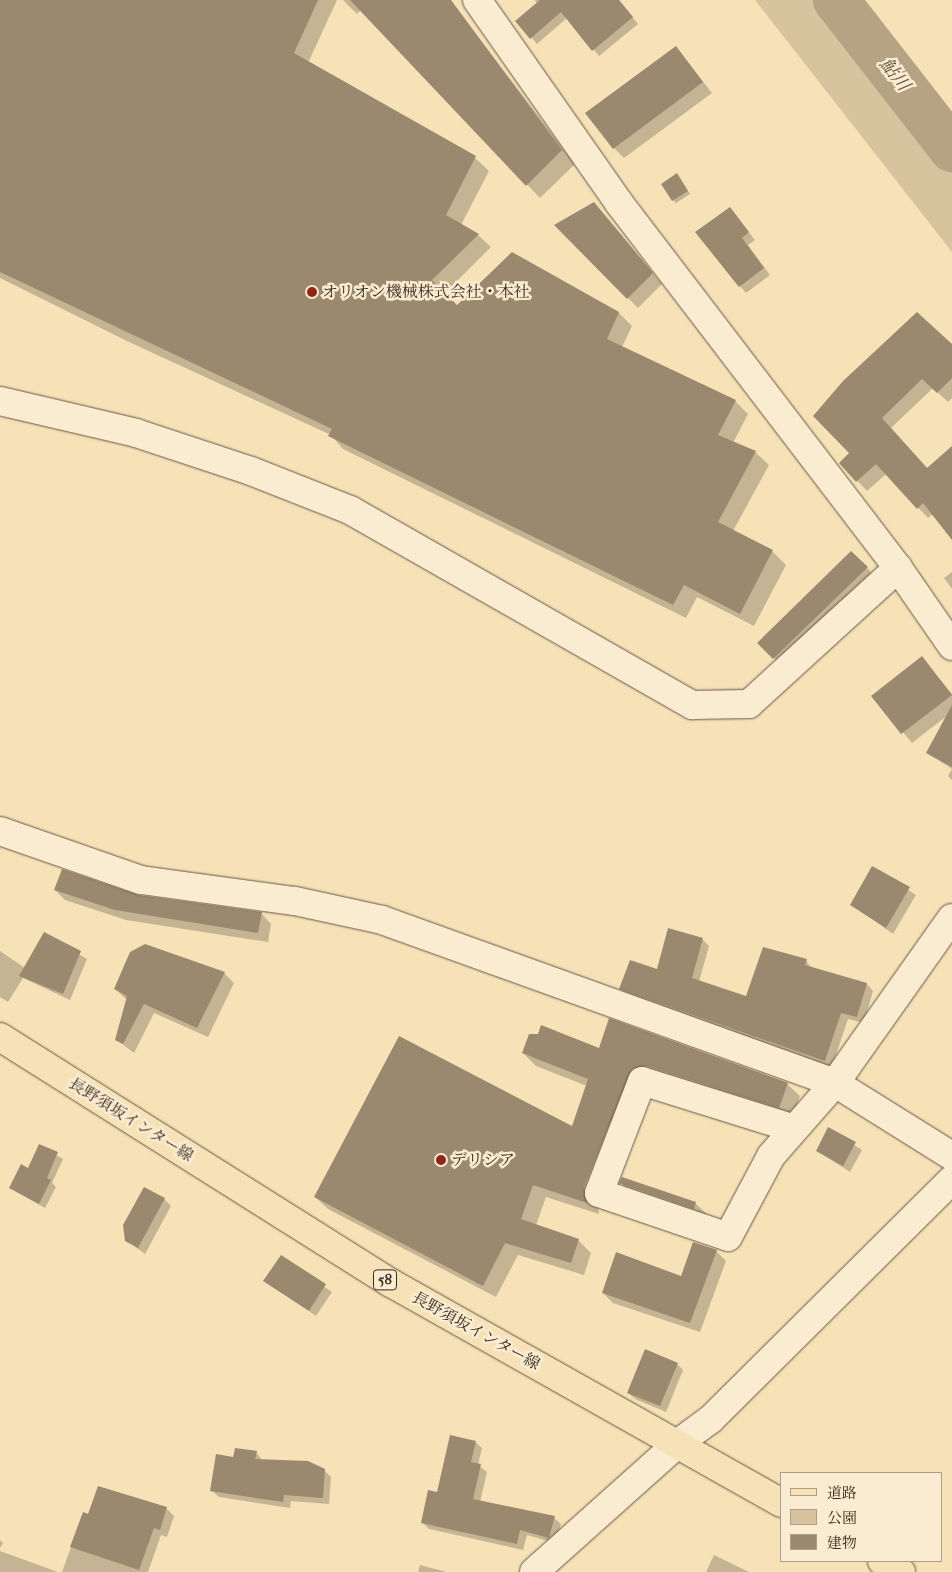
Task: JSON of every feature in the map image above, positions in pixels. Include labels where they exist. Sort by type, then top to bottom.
[{"type":"main road","name":"長野須坂インター線","points":[[0,1037],[390,1284],[780,1501]]},
{"type":"main road","points":[[884,1562],[901,1572]]},
{"type":"street","points":[[477,0],[619,202],[898,568],[952,646]]},
{"type":"street","points":[[0,401],[136,433],[251,471],[350,510],[692,705],[749,704],[898,568]]},
{"type":"street","points":[[0,831],[141,880],[295,900],[382,920],[835,1083],[952,1176],[711,1419],[678,1444],[534,1572]]},
{"type":"street","points":[[792,1128],[642,1081],[600,1193],[728,1237],[771,1156],[792,1128],[835,1083],[952,918]]},
{"type":"green space","points":[[755,0],[815,0],[952,172],[952,252]]},
{"type":"building","name":"オリオン機械株式会社・本社","points":[[0,0],[318,0],[294,53],[476,156],[446,215],[479,234],[432,280],[457,305],[512,252],[619,312],[607,339],[736,400],[718,435],[756,451],[718,522],[773,550],[740,614],[684,585],[673,605],[328,436],[332,429],[0,272]]},
{"type":"building","points":[[350,0],[451,0],[562,150],[526,186]]},
{"type":"building","points":[[540,0],[619,0],[633,17],[592,51],[561,12],[530,39],[515,21]]},
{"type":"building","points":[[676,46],[703,82],[613,149],[585,113]]},
{"type":"building","points":[[677,173],[688,191],[672,201],[661,184]]},
{"type":"building","points":[[594,202],[653,273],[627,299],[554,225]]},
{"type":"building","points":[[730,207],[749,232],[742,238],[764,268],[739,287],[695,232]]},
{"type":"building","points":[[917,312],[952,344],[952,378],[937,393],[922,379],[882,418],[927,468],[952,446],[952,540],[923,503],[917,509],[876,464],[856,482],[839,463],[849,453],[813,416],[843,381]]},
{"type":"building","points":[[851,551],[868,567],[773,659],[757,643]]},
{"type":"building","points":[[922,656],[952,695],[901,734],[871,696]]},
{"type":"building","points":[[952,705],[952,767],[926,753]]},
{"type":"building","points":[[872,866],[910,887],[886,928],[850,905]]},
{"type":"building","points":[[62,869],[139,895],[262,912],[258,933],[115,910],[54,890]]},
{"type":"building","points":[[668,928],[703,938],[692,978],[746,996],[763,947],[807,959],[805,965],[867,983],[857,1017],[841,1013],[825,1061],[619,989],[630,960],[657,969]]},
{"type":"building","points":[[44,932],[81,951],[63,994],[19,976]]},
{"type":"building","points":[[145,944],[225,972],[197,1028],[144,1004],[123,1044],[115,1040],[127,996],[114,989],[130,952]]},
{"type":"building","name":"デリシア","points":[[609,1018],[788,1083],[779,1108],[647,1066],[632,1069],[584,1187],[587,1203],[533,1185],[521,1219],[579,1239],[571,1263],[505,1243],[483,1286],[314,1197],[399,1036],[572,1126],[588,1079],[522,1053],[529,1034],[538,1034],[541,1025],[599,1048]]},
{"type":"building","points":[[828,1127],[856,1142],[843,1166],[816,1151]]},
{"type":"building","points":[[39,1144],[58,1152],[47,1178],[51,1180],[39,1204],[9,1188],[21,1164],[28,1168]]},
{"type":"building","points":[[622,1177],[696,1202],[694,1209],[619,1183]]},
{"type":"building","points":[[144,1187],[165,1198],[138,1248],[125,1241],[123,1225]]},
{"type":"building","points":[[693,1242],[717,1250],[690,1323],[602,1293],[616,1252],[681,1276]]},
{"type":"building","points":[[281,1255],[326,1284],[309,1311],[263,1281]]},
{"type":"building","points":[[645,1349],[678,1363],[660,1406],[627,1393]]},
{"type":"building","points":[[450,1435],[476,1441],[471,1462],[481,1464],[473,1499],[555,1516],[549,1538],[520,1530],[517,1544],[421,1523],[428,1490],[437,1492]]},
{"type":"building","points":[[235,1448],[257,1451],[255,1459],[308,1461],[325,1469],[323,1498],[284,1495],[283,1502],[210,1491],[216,1454],[233,1457]]},
{"type":"building","points":[[98,1486],[167,1507],[160,1530],[154,1528],[139,1570],[70,1547],[83,1512],[88,1514]]},
{"type":"waterway","name":"鮎川","points":[[836,0],[952,149]]},
{"type":"place","name":"オリオン機械株式会社・本社","points":[[312,292]]},
{"type":"place","name":"デリシア","points":[[441,1160]]}]
